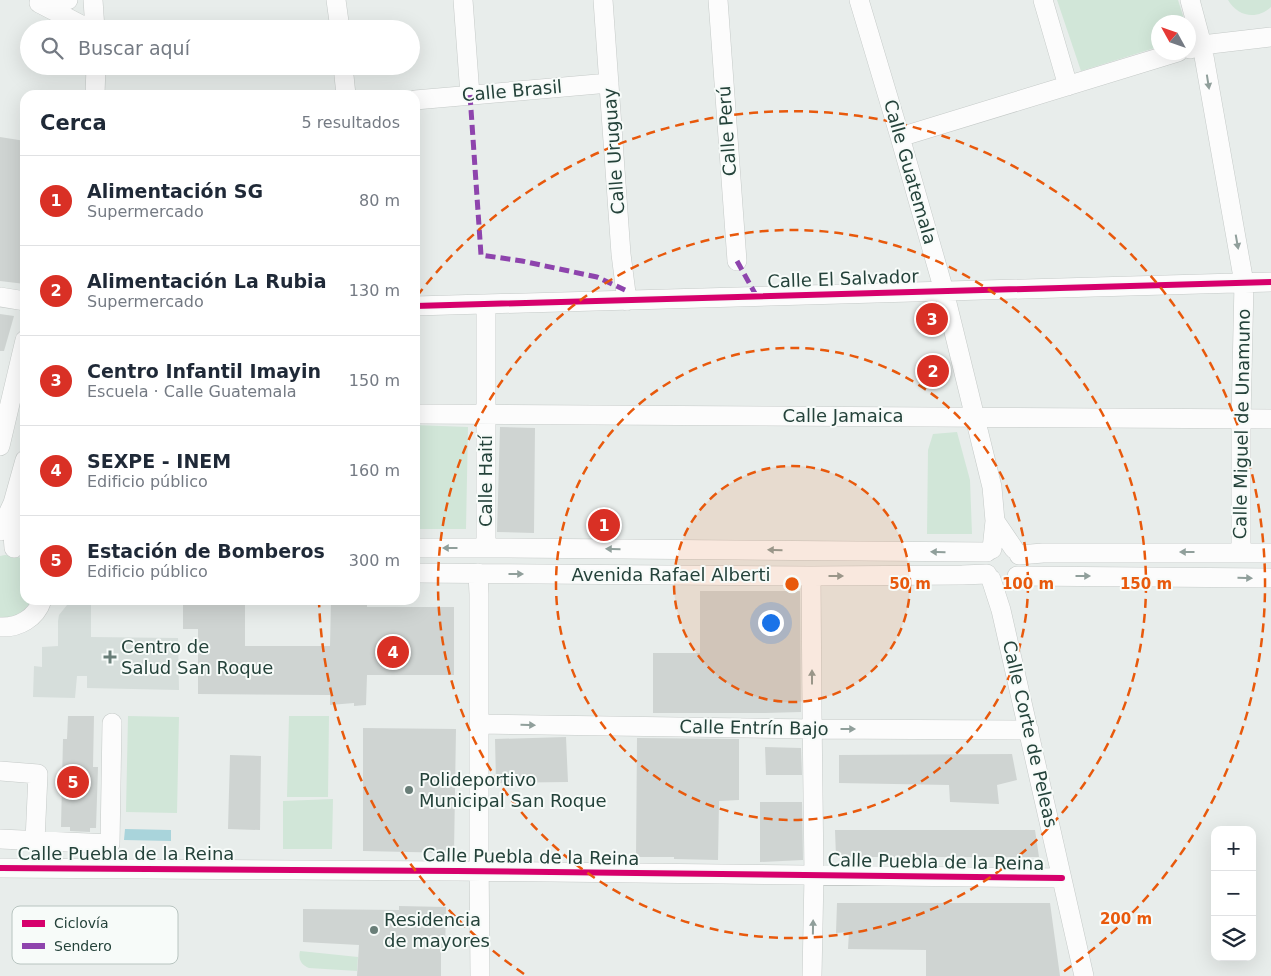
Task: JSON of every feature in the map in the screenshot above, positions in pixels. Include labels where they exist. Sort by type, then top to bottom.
[{"type":"street","points":[[38,2],[68,0]]},
{"type":"street","points":[[93,0],[94,20]]},
{"type":"street","points":[[336,0],[339,20]]},
{"type":"street","points":[[462,0],[470,95]]},
{"type":"street","name":"Calle Uruguay","points":[[603,0],[621,254],[627,301]]},
{"type":"street","name":"Calle Perú","points":[[718,0],[737,261]]},
{"type":"street","name":"Calle Guatemala","points":[[859,0],[944,291],[992,487],[995,522],[989,551]]},
{"type":"street","points":[[1044,0],[1068,86]]},
{"type":"street","name":"Calle Miguel de Unamuno","points":[[1190,0],[1192,15]]},
{"type":"street","points":[[38,2],[50,20]]},
{"type":"street","points":[[38,2],[72,20]]},
{"type":"street","points":[[1196,47],[1271,37]]},
{"type":"street","name":"Calle Miguel de Unamuno","points":[[1196,52],[1244,283],[1241,553]]},
{"type":"street","points":[[900,138],[1152,60]]},
{"type":"street","points":[[95,75],[95,90]]},
{"type":"street","points":[[344,75],[345,90]]},
{"type":"street","name":"Calle Brasil","points":[[420,100],[609,83]]},
{"type":"street","name":"Calle El Salvador","points":[[420,306],[1271,282]]},
{"type":"street","points":[[0,297],[20,300]]},
{"type":"street","name":"Calle Haití","points":[[486,304],[486,548]]},
{"type":"street","points":[[0,446],[20,361]]},
{"type":"street","name":"Calle Jamaica","points":[[420,414],[1271,419]]},
{"type":"street","points":[[0,531],[7,500],[20,471]]},
{"type":"street","points":[[7,500],[16,550]]},
{"type":"street","name":"Calle Guatemala","points":[[995,522],[1016,552]]},
{"type":"street","points":[[1001,610],[1014,578],[1020,570],[1021,562],[1016,552],[1007,546],[999,546],[989,551],[984,561],[984,568],[989,576],[997,582],[1004,583],[1014,578],[1271,578]]},
{"type":"street","name":"Avenida Rafael Alberti","points":[[420,548],[989,551]]},
{"type":"street","points":[[1016,552],[1271,553]]},
{"type":"street","name":"Avenida Rafael Alberti","points":[[420,573],[989,576]]},
{"type":"street","points":[[478,573],[480,976]]},
{"type":"street","points":[[812,576],[814,875],[812,976]]},
{"type":"street","name":"Calle Corte de Peleas","points":[[989,576],[1001,610],[1084,976]]},
{"type":"street","points":[[2,630],[19,625],[31,617],[41,605]]},
{"type":"street","points":[[0,839],[110,844],[112,723]]},
{"type":"street","name":"Calle Entrín Bajo","points":[[479,724],[1029,730]]},
{"type":"street","points":[[0,771],[38,774],[35,840]]},
{"type":"street","name":"Calle Puebla de la Reina","points":[[0,868],[1062,878]]},
{"type":"shaded area","name":"Centro de Salud San Roque","points":[[67,605],[91,605],[91,637],[178,638],[179,690],[87,688],[87,676],[77,676],[75,698],[33,697],[34,666],[42,667],[42,647],[58,646],[59,615]]},
{"type":"green space","points":[[1057,0],[1178,0],[1183,15],[1151,15],[1151,49],[1081,71]]},
{"type":"green space","points":[[1228,0],[1271,0],[1271,7],[1260,14],[1248,15],[1237,10]]},
{"type":"green space","points":[[420,425],[468,427],[466,529],[420,529]]},
{"type":"green space","points":[[957,432],[970,480],[972,534],[927,534],[928,450],[933,434]]},
{"type":"green space","points":[[0,556],[20,558],[20,605],[35,605],[32,610],[0,621]]},
{"type":"green space","points":[[128,716],[179,717],[177,813],[126,812]]},
{"type":"green space","points":[[289,716],[329,716],[328,797],[287,797]]},
{"type":"green space","points":[[333,799],[332,849],[283,849],[283,801]]},
{"type":"green space","points":[[300,951],[358,957],[357,971],[309,968],[301,961],[299,957]]},
{"type":"water","points":[[125,829],[171,830],[171,841],[124,840]]},
{"type":"building","points":[[0,137],[20,140],[20,283],[0,281]]},
{"type":"building","points":[[0,314],[14,316],[4,351],[0,351]]},
{"type":"building","points":[[500,427],[535,428],[534,533],[497,532]]},
{"type":"building","points":[[700,591],[800,591],[801,712],[653,713],[653,653],[700,653]]},
{"type":"building","points":[[183,605],[245,605],[245,646],[330,646],[331,605],[454,607],[454,675],[367,675],[366,705],[354,706],[354,703],[330,705],[330,695],[198,694],[198,629],[183,629]]},
{"type":"building","points":[[68,716],[94,716],[93,767],[98,767],[96,828],[90,828],[90,832],[70,831],[70,827],[61,827],[63,739],[67,739]]},
{"type":"building","name":"Polideportivo Municipal San Roque","points":[[363,728],[456,729],[454,853],[363,851]]},
{"type":"building","points":[[566,737],[568,782],[496,783],[495,739]]},
{"type":"building","points":[[637,738],[739,739],[739,800],[719,801],[718,860],[636,857]]},
{"type":"building","points":[[765,747],[801,748],[802,775],[766,775]]},
{"type":"building","points":[[1012,754],[1017,780],[997,785],[999,804],[950,802],[949,785],[839,783],[839,755]]},
{"type":"building","points":[[230,755],[261,756],[260,830],[228,829]]},
{"type":"building","points":[[760,802],[802,802],[803,860],[760,862]]},
{"type":"building","points":[[835,830],[1035,830],[1039,857],[836,857]]},
{"type":"building","points":[[837,903],[1050,903],[1060,976],[926,976],[926,950],[848,949],[849,932],[836,933]]},
{"type":"building","name":"Residencia de mayores","points":[[399,906],[446,907],[445,953],[441,953],[441,976],[357,976],[359,945],[303,942],[303,909],[399,910]]},
{"type":"marked path","points":[[470,95],[481,255],[522,261],[597,277],[625,290]]},
{"type":"marked path","points":[[737,261],[757,297]]},
{"type":"cycle path","points":[[420,306],[1271,282]]},
{"type":"cycle path","points":[[0,868],[1062,878]]},
{"type":"place","name":"Centro Infantil Imayin","points":[[932,319]]},
{"type":"place","name":"Alimentación La Rubia","points":[[933,371]]},
{"type":"place","name":"Alimentación SG","points":[[604,525]]},
{"type":"place","name":"SEXPE - INEM","points":[[393,652]]},
{"type":"place","name":"Centro de Salud San Roque","points":[[110,657]]},
{"type":"place","name":"Estación de Bomberos","points":[[73,782]]},
{"type":"place","name":"Polideportivo Municipal San Roque","points":[[409,790]]},
{"type":"place","name":"Residencia de mayores","points":[[374,930]]}]
